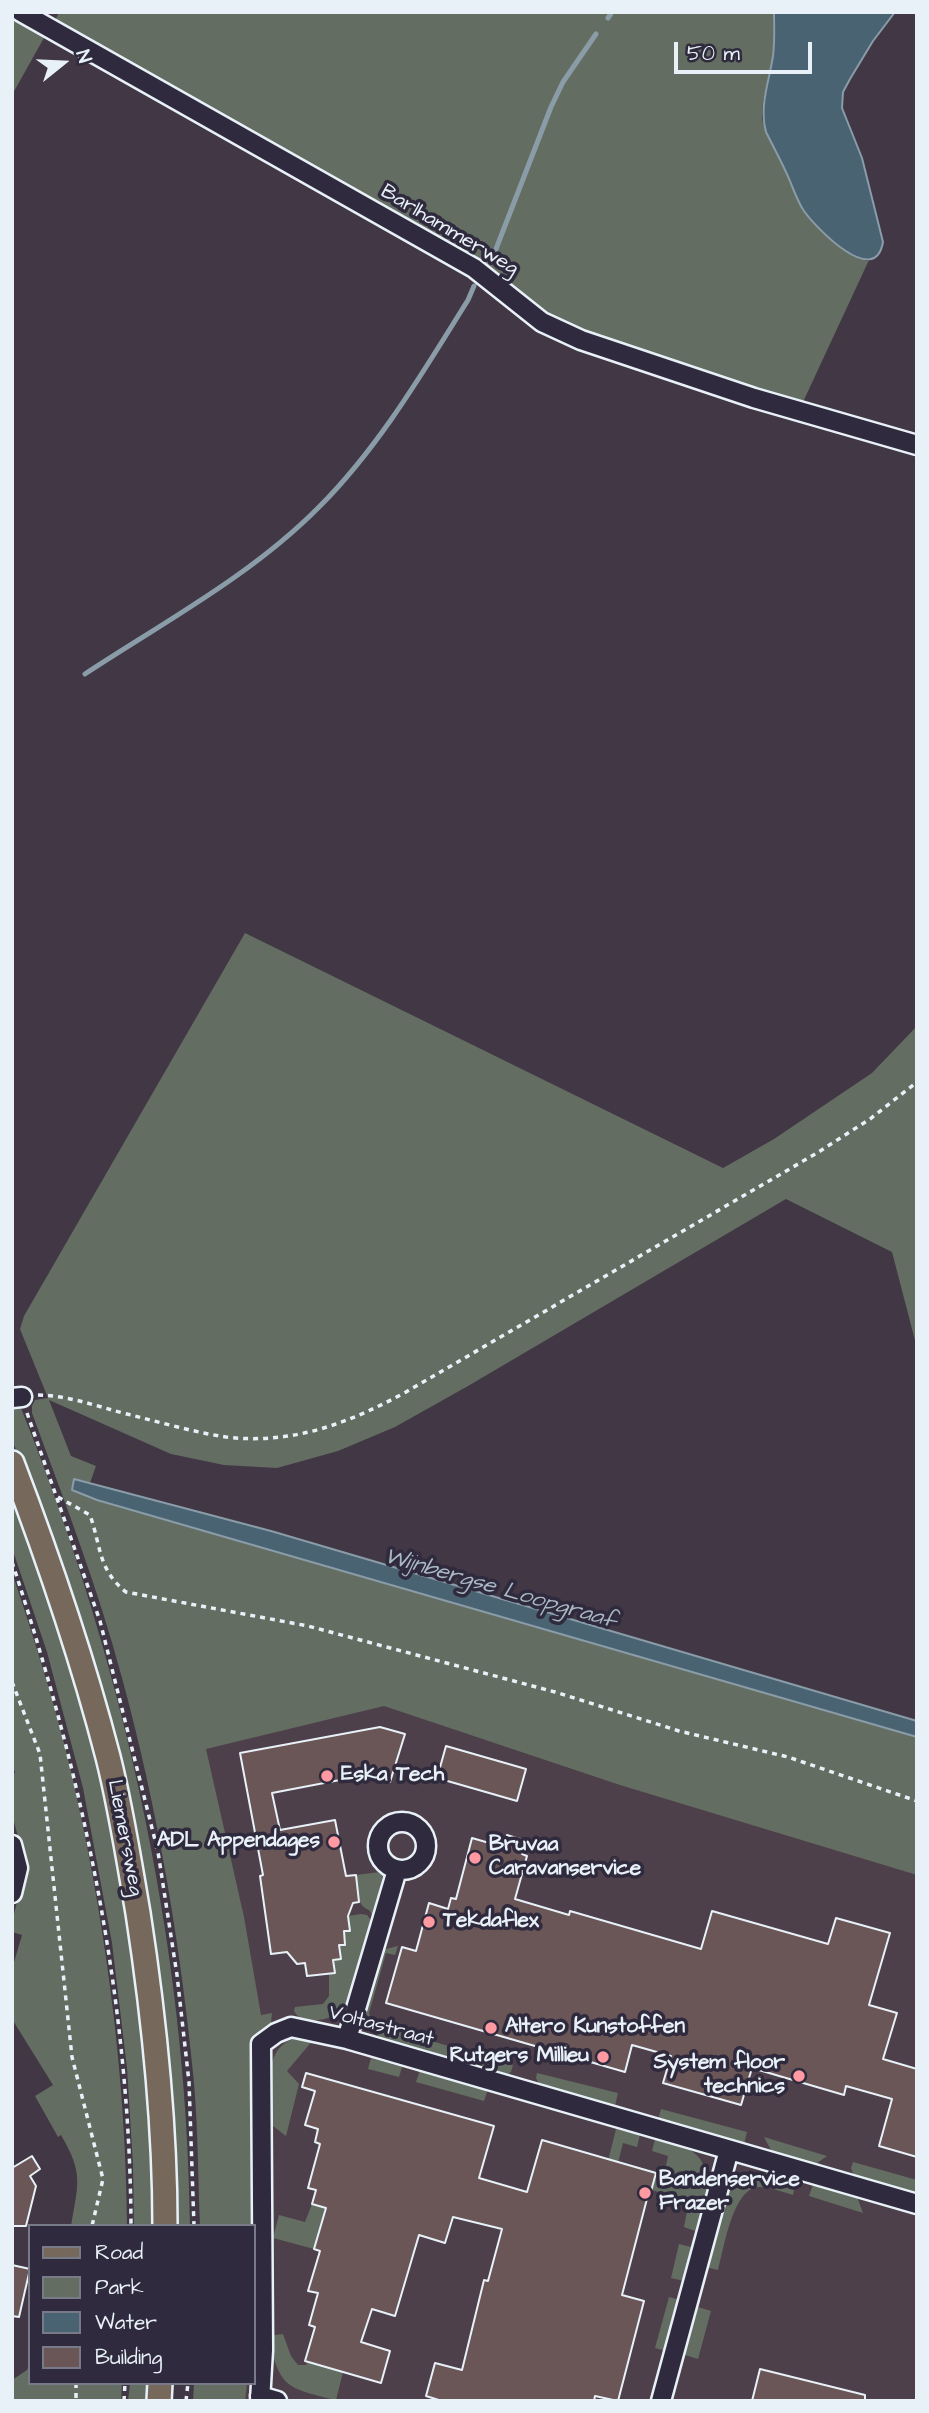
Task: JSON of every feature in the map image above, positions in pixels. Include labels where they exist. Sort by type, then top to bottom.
[{"type":"main road","name":"Liemersweg","points":[[12,1463],[52,1568],[85,1675],[108,1759],[130,1867],[148,1978],[159,2090],[165,2224]]},
{"type":"street","name":"Barlhammerweg","points":[[21,12],[474,268],[523,304],[542,322],[571,336],[754,398],[917,445]]},
{"type":"street","points":[[12,1845],[18,1868],[12,1893]]},
{"type":"street","points":[[347,2039],[397,1870]]},
{"type":"street","name":"Voltastraat","points":[[266,2399],[263,2350],[261,2044],[276,2033],[291,2027],[347,2039],[917,2204]]},
{"type":"street","points":[[661,2401],[729,2150]]},
{"type":"path","points":[[917,1082],[870,1119],[817,1153],[406,1392],[347,1422],[323,1430],[278,1437],[228,1437],[105,1409],[71,1397],[17,1397],[58,1497],[90,1515],[105,1568],[111,1579],[126,1592],[308,1626],[555,1692],[679,1731],[788,1757],[917,1801]]},
{"type":"path","name":"Liemersweg","points":[[12,1562],[40,1644],[86,1821],[103,1917],[126,2101],[131,2224]]},
{"type":"path","points":[[12,1682],[40,1754],[72,2057],[103,2179],[92,2224]]},
{"type":"shaded area","points":[[73,1485],[917,1727],[917,2401],[200,2401],[202,2385],[256,2385],[256,2224],[253,2224],[206,2121],[161,1791]]},
{"type":"green space","points":[[59,12],[774,12],[773,54],[763,102],[762,119],[766,132],[789,178],[866,261],[869,260],[803,402],[609,344],[548,315],[464,249],[55,21]]},
{"type":"green space","points":[[12,18],[45,36],[12,95]]},
{"type":"green space","points":[[245,933],[723,1168],[774,1139],[872,1073],[917,1026],[917,1348],[892,1252],[786,1199],[395,1427],[338,1451],[277,1468],[224,1465],[171,1454],[49,1400],[71,1456],[96,1466],[90,1483],[74,1480],[72,1490],[96,1500],[917,1737],[917,1875],[620,1785],[384,1706],[206,1749],[244,1917],[261,2015],[272,2013],[271,2023],[255,2043],[251,2065],[255,2224],[200,2224],[189,2032],[167,1879],[147,1778],[113,1644],[32,1413],[35,1400],[48,1398],[20,1329],[24,1316]]},
{"type":"green space","points":[[12,1386],[51,1486],[85,1588],[115,1692],[141,1798],[161,1904],[176,2011],[186,2119],[190,2224],[177,2224],[174,2139],[105,1706],[77,1610],[52,1538],[12,1440]]},
{"type":"green space","points":[[12,1490],[72,1665],[115,1839],[132,1932],[150,2090],[156,2224],[134,2224],[127,2068],[112,1943],[83,1788],[47,1652],[12,1548]]},
{"type":"green space","points":[[12,1572],[64,1745],[89,1855],[119,2066],[127,2224],[71,2224],[77,2189],[76,2170],[61,2135],[58,2137],[35,2096],[53,2085],[12,2019],[12,1969],[22,1935],[12,1932],[12,1922],[25,1870],[14,1844],[18,1837],[12,1814],[12,1774],[15,1773],[12,1761]]},
{"type":"green space","points":[[380,1872],[383,1875],[373,1916],[359,1900],[356,1875]]},
{"type":"green space","points":[[361,1914],[370,1919],[370,1928],[345,2006],[339,2013],[326,2019],[309,2020],[299,2017],[294,2011],[295,2007],[323,2004],[329,1996],[329,1973],[335,1972],[333,1960],[339,1945],[345,1944],[344,1931],[349,1931],[348,1916]]},
{"type":"green space","points":[[398,1946],[395,1955],[386,1953],[369,2013],[372,2023],[465,2051],[472,2058],[470,2065],[388,2042],[376,2034],[367,2013],[370,1988],[382,1950]]},
{"type":"green space","points":[[300,2037],[313,2040],[287,2071],[299,2084],[286,2136],[273,2126],[270,2072],[278,2050],[287,2042]]},
{"type":"green space","points":[[484,2057],[513,2065],[511,2072],[505,2076],[486,2072],[482,2066]]},
{"type":"green space","points":[[371,2058],[402,2067],[399,2077],[368,2069]]},
{"type":"green space","points":[[420,2070],[488,2089],[484,2101],[416,2082]]},
{"type":"green space","points":[[537,2073],[618,2093],[615,2106],[541,2088],[536,2078]]},
{"type":"green space","points":[[661,2109],[747,2132],[744,2144],[658,2120]]},
{"type":"green space","points":[[616,2129],[640,2135],[637,2147],[623,2143],[618,2163],[607,2165]]},
{"type":"green space","points":[[764,2137],[827,2156],[816,2164],[772,2152]]},
{"type":"green space","points":[[655,2139],[689,2149],[701,2160],[705,2169],[706,2190],[695,2231],[684,2227],[689,2201],[652,2190],[656,2173],[664,2175],[668,2156],[652,2151]]},
{"type":"green space","points":[[853,2162],[917,2180],[917,2197],[855,2179],[851,2168]]},
{"type":"green space","points":[[768,2173],[792,2176],[795,2185],[793,2195],[764,2187],[751,2189],[736,2207],[718,2270],[705,2267],[728,2195],[746,2177]]},
{"type":"green space","points":[[814,2182],[856,2194],[863,2213],[809,2196]]},
{"type":"green space","points":[[312,2204],[326,2208],[314,2249],[273,2238],[279,2215],[305,2222]]},
{"type":"green space","points":[[679,2244],[691,2247],[684,2281],[671,2278]]},
{"type":"green space","points":[[669,2297],[680,2300],[666,2351],[655,2348]]},
{"type":"green space","points":[[698,2307],[711,2311],[698,2359],[685,2355]]},
{"type":"green space","points":[[283,2334],[291,2356],[298,2365],[306,2365],[308,2362],[343,2372],[336,2400],[296,2388],[282,2376],[268,2336]]},
{"type":"green space","points":[[28,2368],[28,2385],[122,2385],[121,2401],[12,2401],[12,2380]]},
{"type":"green space","points":[[130,2385],[151,2385],[150,2401],[128,2401]]},
{"type":"green space","points":[[194,2385],[247,2385],[245,2401],[193,2401]]},
{"type":"water","points":[[774,12],[895,12],[873,41],[843,92],[842,108],[862,158],[883,242],[878,255],[869,259],[845,251],[820,230],[804,211],[766,132],[764,103],[774,51]]},
{"type":"water","points":[[74,1479],[271,1531],[917,1721],[917,1737],[97,1500],[72,1490]]},
{"type":"building","points":[[380,1727],[405,1734],[390,1782],[366,1775],[272,1793],[280,1830],[335,1820],[346,1876],[356,1875],[359,1902],[353,1903],[348,1916],[350,1931],[344,1931],[345,1945],[339,1945],[341,1959],[333,1960],[335,1973],[307,1976],[305,1963],[297,1964],[287,1952],[271,1954],[260,1876],[263,1875],[240,1753]]},
{"type":"building","points":[[446,1746],[526,1769],[517,1801],[437,1778]]},
{"type":"building","points":[[507,1835],[526,1841],[522,1854],[527,1856],[515,1899],[569,1915],[570,1911],[701,1949],[712,1911],[828,1944],[836,1918],[890,1933],[869,2005],[897,2013],[883,2059],[917,2069],[917,2157],[879,2146],[892,2099],[846,2086],[844,2095],[752,2068],[741,2105],[663,2083],[671,2056],[632,2045],[625,2072],[386,2003],[402,1947],[416,1951],[429,1903],[448,1909],[451,1898],[456,1899],[472,1838],[503,1847]]},
{"type":"building","points":[[306,2073],[494,2126],[479,2178],[527,2192],[542,2140],[656,2173],[622,2295],[644,2301],[618,2401],[595,2396],[594,2401],[442,2401],[426,2396],[435,2363],[462,2370],[484,2280],[488,2281],[502,2229],[453,2217],[445,2243],[419,2235],[395,2316],[372,2309],[361,2342],[390,2351],[381,2383],[305,2361],[315,2327],[309,2325],[318,2293],[308,2291],[320,2251],[314,2249],[326,2208],[312,2204],[316,2190],[308,2188],[320,2144],[315,2142],[318,2129],[305,2125],[315,2091],[302,2087]]},
{"type":"building","points":[[32,2156],[40,2169],[30,2176],[36,2186],[26,2226],[12,2226],[12,2168]]},
{"type":"building","points":[[12,2265],[28,2269],[28,2278],[19,2317],[12,2316]]},
{"type":"building","points":[[760,2369],[865,2395],[865,2401],[752,2401]]},
{"type":"waterway","points":[[608,18],[612,12]]},
{"type":"waterway","points":[[489,262],[551,107],[563,82],[596,34]]},
{"type":"waterway","points":[[85,674],[236,576],[293,532],[319,507],[381,434],[468,300],[474,286]]},
{"type":"place","name":"Eska Tech","points":[[327,1776]]},
{"type":"place","name":"ADL Appendages","points":[[334,1842]]},
{"type":"place","name":"Bruvaa Caravanservice","points":[[475,1858]]},
{"type":"place","name":"Tekdaflex","points":[[429,1922]]},
{"type":"place","name":"Altero Kunstoffen","points":[[491,2028]]},
{"type":"place","name":"Rutgers Millieu","points":[[603,2057]]},
{"type":"place","name":"System floor technics","points":[[799,2076]]},
{"type":"place","name":"Bandenservice Frazer","points":[[645,2193]]},
{"type":"water label","name":"Wijnbergse Loopgraaf","points":[[500,1590]]}]
